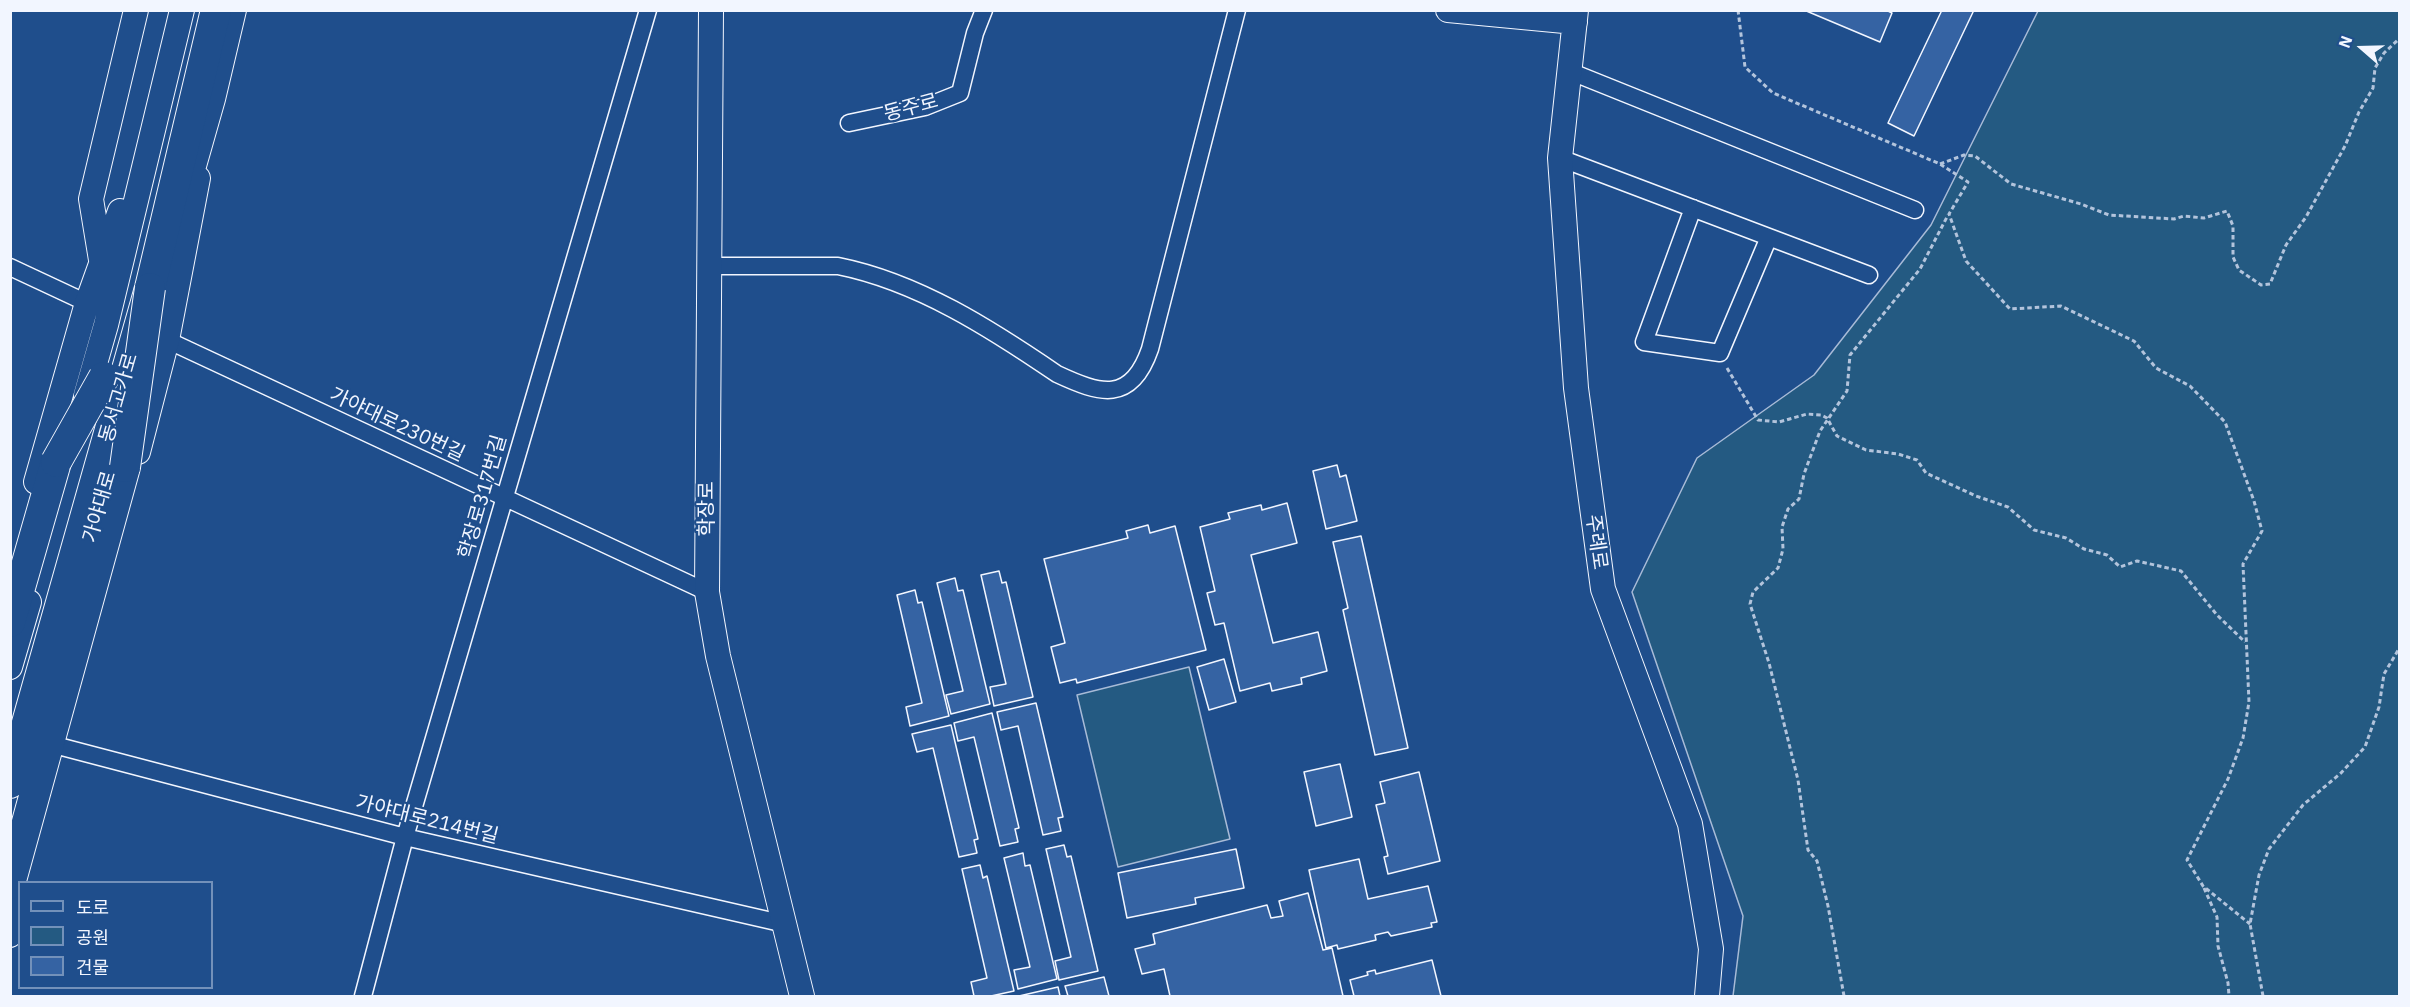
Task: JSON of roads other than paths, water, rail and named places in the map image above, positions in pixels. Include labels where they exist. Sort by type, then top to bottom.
[{"type":"highway","name":"동서고가로","points":[[10,709],[136,260],[198,10]]},
{"type":"highway","name":"동서고가로","points":[[10,783],[150,288],[216,10]]},
{"type":"highway","points":[[10,884],[125,466],[150,288]]},
{"type":"highway","points":[[10,622],[56,462],[104,377]]},
{"type":"main road","points":[[101,263],[91,199],[136,10]]},
{"type":"main road","points":[[10,667],[106,325],[182,10]]},
{"type":"main road","name":"가야대로","points":[[10,828],[213,99],[234,10]]},
{"type":"main road","name":"학장로","points":[[711,10],[706,592],[718,656],[802,996]]},
{"type":"main road","points":[[1448,10],[1575,16]]},
{"type":"main road","name":"주례로","points":[[1575,16],[1560,158],[1576,387],[1603,589],[1690,824],[1711,949],[1707,996]]},
{"type":"main road","points":[[10,574],[87,303],[160,98]]},
{"type":"main road","points":[[25,881],[168,339],[213,99]]},
{"type":"main road","points":[[10,935],[18,909]]},
{"type":"street","name":"학장로317번길","points":[[363,996],[405,837],[648,10]]},
{"type":"street","name":"동주로","points":[[849,123],[926,107],[960,93],[975,33],[984,10]]},
{"type":"street","points":[[709,266],[838,266],[852,269],[933,299],[1057,374],[1078,384],[1098,391],[1113,390],[1126,385],[1137,376],[1145,364],[1150,349],[1237,10]]},
{"type":"street","points":[[1569,71],[1915,210]]},
{"type":"street","points":[[1560,158],[1869,275]]},
{"type":"street","points":[[1693,208],[1644,342],[1720,353],[1769,237]]},
{"type":"street","points":[[10,267],[87,303]]},
{"type":"street","name":"가야대로230번길","points":[[168,339],[706,592]]},
{"type":"street","name":"가야대로214번길","points":[[62,747],[405,837],[785,924]]}]
